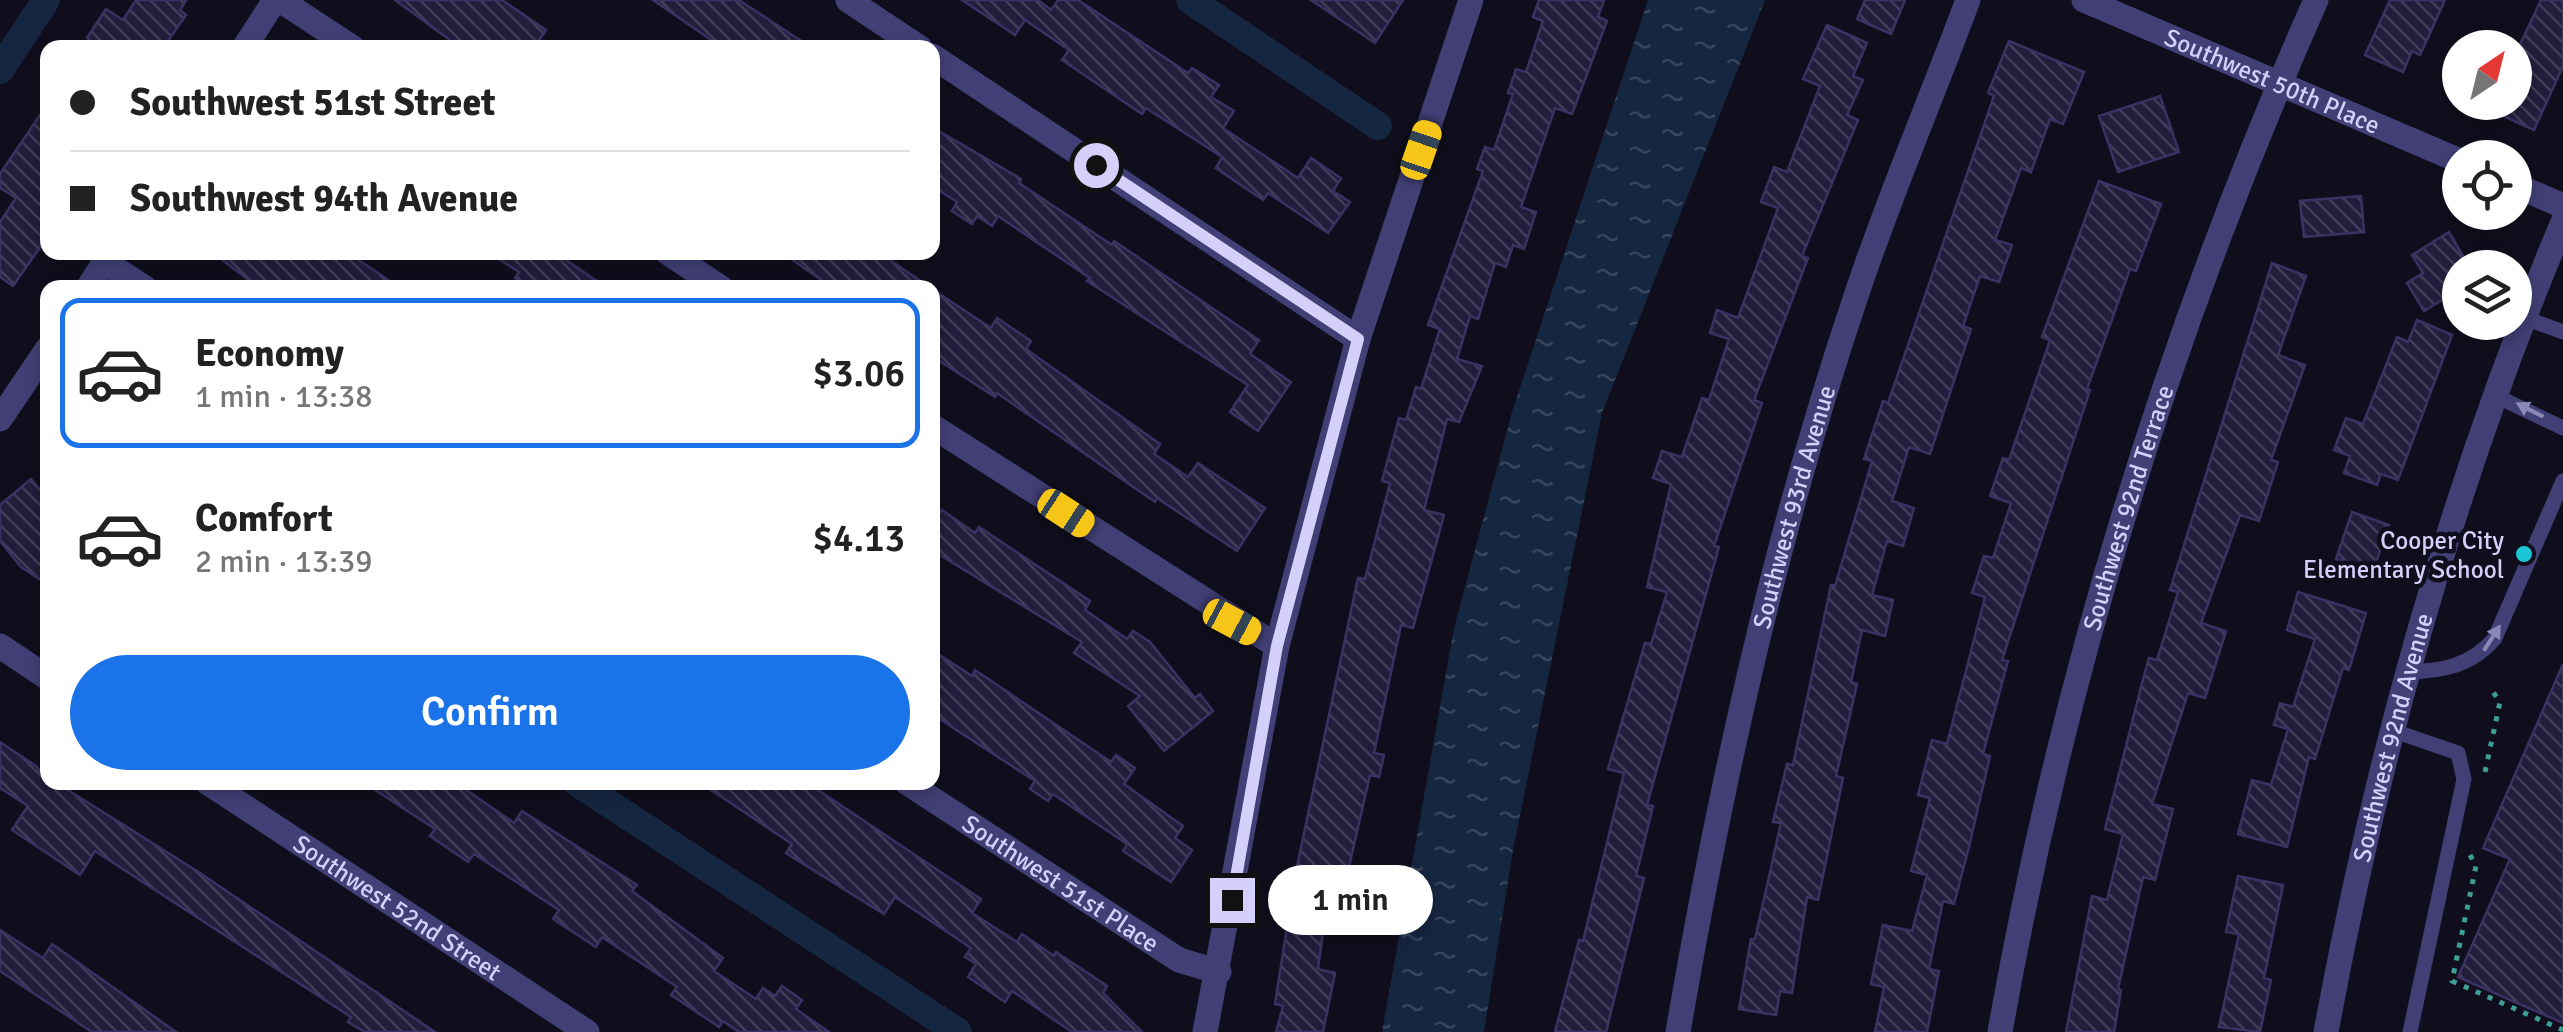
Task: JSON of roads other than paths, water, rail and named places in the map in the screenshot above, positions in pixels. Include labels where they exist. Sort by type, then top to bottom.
[{"type":"street","points":[[250,40],[278,0],[340,40]]},
{"type":"street","points":[[848,0],[908,40]]},
{"type":"street","points":[[1205,1032],[1277,646],[1358,339],[1472,0]]},
{"type":"street","name":"Southwest 93rd Avenue","points":[[1678,1032],[1726,768],[1790,515],[1858,290],[1968,0]]},
{"type":"street","name":"Southwest 50th Place","points":[[2084,0],[2442,153]]},
{"type":"street","name":"Southwest 92nd Terrace","points":[[2000,1032],[2044,804],[2108,563],[2168,368],[2316,0]]},
{"type":"street","points":[[940,61],[1358,339]]},
{"type":"street","points":[[2532,192],[2563,206]]},
{"type":"street","name":"Southwest 92nd Avenue","points":[[2532,300],[2563,222]]},
{"type":"street","points":[[112,260],[135,280]]},
{"type":"street","points":[[679,260],[709,280]]},
{"type":"street","name":"Southwest 92nd Avenue","points":[[2326,1032],[2367,820],[2391,730],[2437,566],[2517,340]]},
{"type":"street","points":[[0,419],[40,360]]},
{"type":"street","points":[[940,431],[1232,622],[1277,646]]},
{"type":"street","points":[[0,646],[40,673]]},
{"type":"street","name":"Southwest 52nd Street","points":[[219,790],[587,1032]]},
{"type":"street","name":"Southwest 51st Place","points":[[918,790],[1179,960],[1219,972]]},
{"type":"lane","points":[[2532,321],[2563,332]]},
{"type":"lane","points":[[2496,396],[2563,428]]},
{"type":"lane","points":[[2407,672],[2440,671],[2479,656],[2495,638],[2563,481]]},
{"type":"lane","points":[[2391,730],[2458,753],[2464,779],[2410,1032]]},
{"type":"water","points":[[1648,0],[1765,0],[1602,413],[1513,850],[1484,1032],[1382,1032],[1454,628],[1512,412]]},
{"type":"waterway","points":[[0,70],[46,0]]},
{"type":"waterway","points":[[1190,0],[1378,126]]},
{"type":"waterway","points":[[588,790],[958,1032]]},
{"type":"place","name":"Cooper City Elementary School","points":[[2524,554]]}]
